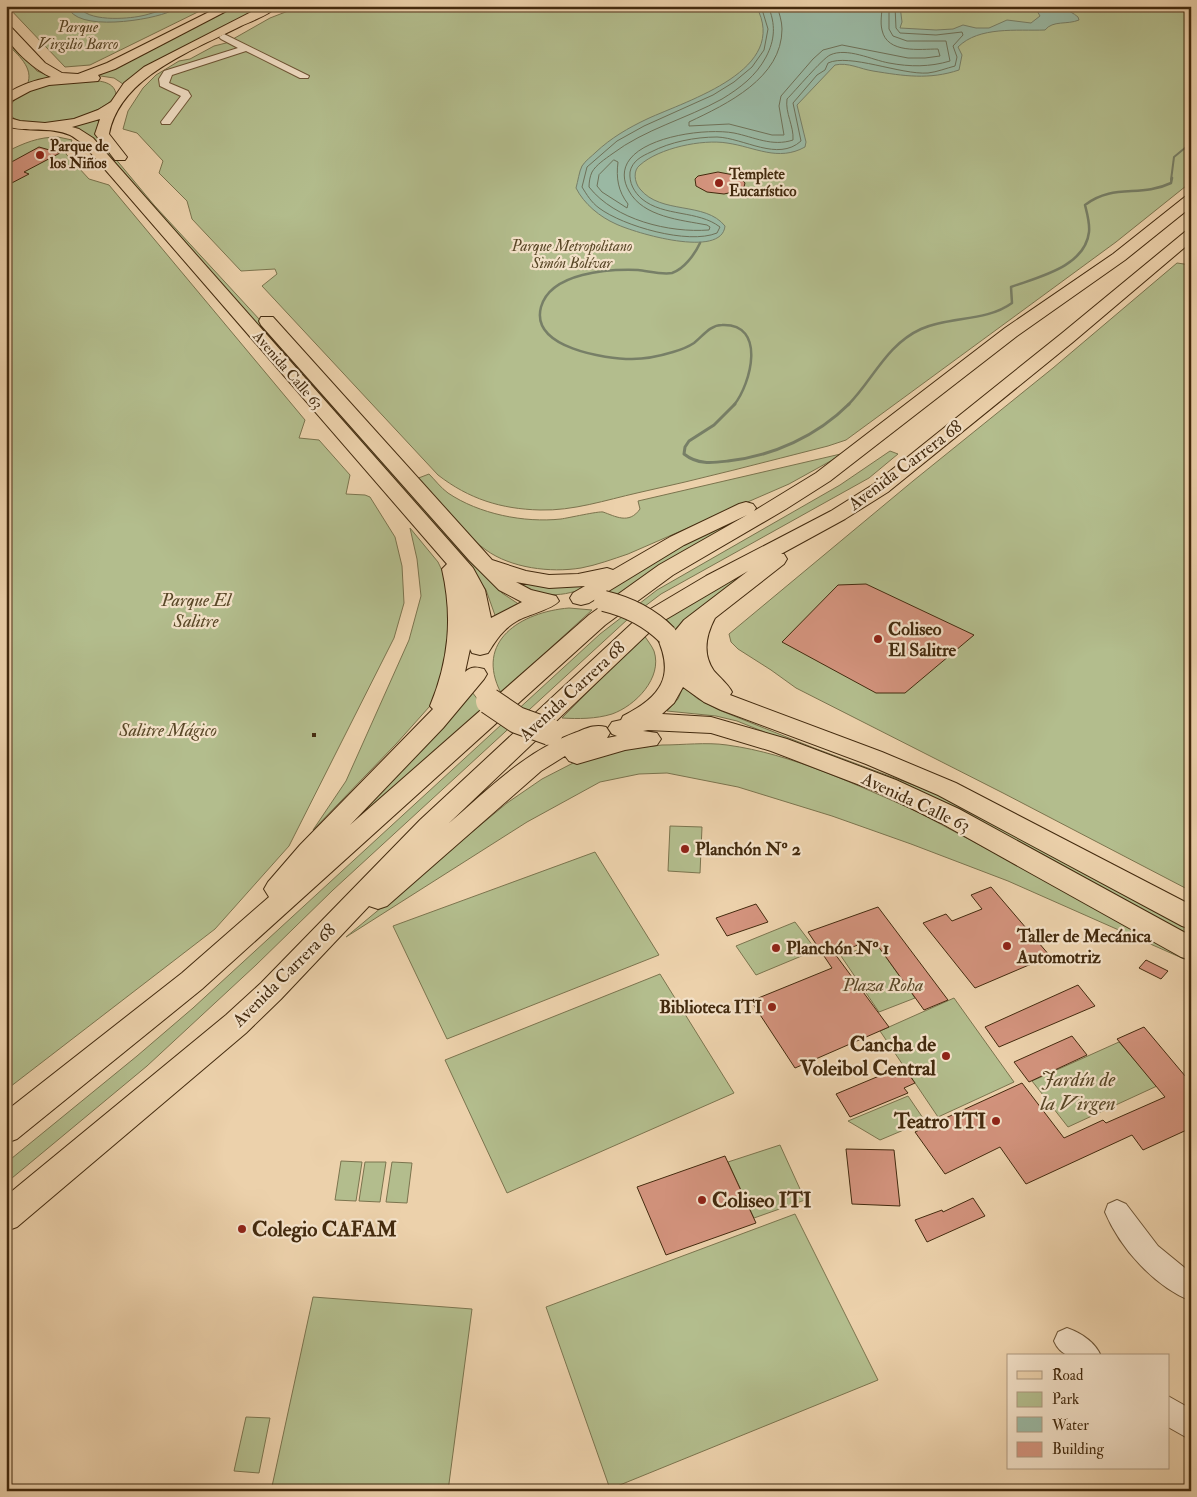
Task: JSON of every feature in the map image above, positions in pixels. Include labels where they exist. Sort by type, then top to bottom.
[{"type":"main road","points":[[6,100],[18,92],[40,84],[75,78],[111,66],[230,6]]},
{"type":"main road","points":[[6,29],[41,68],[55,75],[116,87],[135,80],[156,66],[272,6]]},
{"type":"main road","points":[[6,48],[23,69],[24,80],[18,92]]},
{"type":"main road","points":[[116,87],[118,102],[113,107],[102,129],[104,139],[207,254]]},
{"type":"main road","points":[[13,139],[48,127],[81,121],[113,107]]},
{"type":"main road","points":[[6,121],[24,126],[48,127]]},
{"type":"main road","name":"Avenida Calle 63","points":[[48,127],[74,132],[88,141],[281,350],[476,555],[514,592],[522,596],[547,601]]},
{"type":"main road","name":"Avenida Carrera 68","points":[[6,1129],[133,1030],[222,955],[597,620],[651,579],[802,491],[841,464],[1011,332],[1119,257],[1191,199]]},
{"type":"main road","name":"Avenida Carrera 68","points":[[6,1216],[236,1024],[271,991],[428,827],[650,619],[713,581],[813,529],[881,488],[1191,234]]},
{"type":"main road","name":"Avenida Calle 63","points":[[258,312],[281,350],[466,573],[472,584],[481,616],[481,645]]},
{"type":"main road","points":[[581,598],[686,537],[841,464]]},
{"type":"main road","points":[[271,991],[547,755],[579,739],[642,718],[660,704],[672,689],[674,653],[685,633],[707,613],[762,572],[813,529]]},
{"type":"main road","points":[[435,722],[454,676],[460,649],[461,630],[457,586],[442,546]]},
{"type":"main road","points":[[476,555],[516,576],[544,582],[584,580],[632,567]]},
{"type":"main road","points":[[609,730],[574,734],[550,732],[526,725],[505,715],[489,701],[480,688],[476,674],[476,659],[487,635],[506,618],[518,611],[547,601],[581,598],[624,606],[641,613],[656,623],[674,653]]},
{"type":"main road","points":[[707,613],[698,630],[696,641],[696,652],[701,671],[721,692],[755,715]]},
{"type":"main road","name":"Avenida Calle 63","points":[[674,653],[712,696],[755,715],[874,758],[947,789],[1191,918]]},
{"type":"main road","points":[[222,955],[309,852],[435,722],[476,674]]},
{"type":"main road","name":"Avenida Calle 63","points":[[609,730],[648,722],[696,723],[732,730],[779,744],[887,786],[927,804],[1191,949]]},
{"type":"main road","points":[[496,798],[559,762],[600,748],[625,742],[655,738],[706,736],[779,744]]},
{"type":"street","points":[[224,37],[304,76]]},
{"type":"street","points":[[166,122],[186,96],[184,93],[164,84],[164,79],[168,73],[247,48]]},
{"type":"street","points":[[1117,1212],[1137,1244],[1163,1269],[1191,1288]]},
{"type":"street","points":[[1067,1341],[1085,1354]]},
{"type":"street","points":[[1170,1411],[1191,1426]]},
{"type":"green space","name":"Parque Virgilio Barco","points":[[7,6],[210,6],[90,65],[65,67]]},
{"type":"green space","points":[[236,6],[267,6],[134,76],[123,84],[114,78],[94,75]]},
{"type":"green space","name":"Parque Metropolitano Simón Bolívar","points":[[301,6],[1191,6],[1191,182],[1116,242],[846,440],[733,470],[565,509],[540,510],[499,505],[474,496],[438,475],[262,286],[277,274],[275,269],[241,271],[192,219],[187,201],[159,173],[163,161],[137,133],[123,129],[128,111],[143,88],[156,75],[179,61],[190,59],[214,46],[226,43],[270,18]]},
{"type":"green space","points":[[6,35],[37,71],[55,78],[27,85],[29,73],[27,67],[6,43]]},
{"type":"green space","points":[[90,80],[110,85],[113,87],[116,95],[108,103],[95,111],[61,122],[43,124],[28,123],[15,119],[8,111],[13,102],[21,95],[32,90],[43,86]]},
{"type":"green space","points":[[97,120],[99,122],[99,139],[154,205],[271,332],[310,381],[481,571],[502,593],[520,605],[496,618],[486,590],[475,574],[92,138],[70,127]]},
{"type":"green space","name":"Parque El Salitre","points":[[58,137],[72,140],[66,154],[89,179],[109,185],[305,420],[299,438],[319,440],[350,475],[346,494],[370,497],[395,537],[402,566],[404,603],[394,638],[289,846],[215,929],[6,1090],[6,152],[31,141]]},
{"type":"green space","points":[[1177,263],[1191,265],[1191,891],[796,688],[738,649],[731,642],[729,634],[1053,368]]},
{"type":"green space","points":[[890,451],[898,454],[869,478],[661,594],[628,619],[333,890],[256,965],[147,1066],[6,1183],[6,1163],[193,1008],[600,634],[657,590],[840,485]]},
{"type":"green space","points":[[845,453],[789,484],[628,554],[581,568],[557,570],[519,565],[486,550],[449,516],[416,479],[429,474],[445,491],[460,500],[488,512],[517,518],[547,520],[603,512],[627,518],[636,514],[640,509],[638,501]]},
{"type":"green space","points":[[759,509],[616,596],[599,595],[702,534]]},
{"type":"green space","points":[[410,528],[438,562],[448,583],[455,628],[438,697],[396,744],[313,830],[346,781],[409,640],[421,596],[417,559]]},
{"type":"green space","points":[[771,556],[675,629],[665,618]]},
{"type":"green space","points":[[509,578],[588,587],[566,594],[547,594],[529,589]]},
{"type":"green space","points":[[569,608],[592,610],[501,693],[494,675],[493,658],[498,644],[507,632],[519,623],[534,616]]},
{"type":"green space","points":[[644,635],[654,651],[656,661],[651,681],[638,698],[630,705],[606,716],[562,718]]},
{"type":"green space","points":[[683,687],[698,699],[719,710],[814,748],[962,803],[1191,926],[1191,941],[955,809],[737,721],[716,716],[667,711],[678,699]]},
{"type":"green space","points":[[472,692],[485,709],[297,880]]},
{"type":"green space","points":[[711,744],[752,749],[800,763],[847,781],[916,811],[1191,958],[1191,962],[1008,881],[911,844],[832,816],[738,787],[667,773],[639,774],[600,782],[527,822],[346,937],[507,803],[542,779],[575,762],[627,749],[662,745]]},
{"type":"green space","name":"Planchón Nº 2","points":[[670,826],[702,827],[700,873],[668,871]]},
{"type":"green space","points":[[595,852],[659,955],[447,1039],[393,926]]},
{"type":"green space","name":"Planchón Nº 1","points":[[795,922],[816,950],[756,975],[736,946]]},
{"type":"green space","name":"Plaza Roha","points":[[876,943],[915,998],[879,1012],[841,956]]},
{"type":"green space","points":[[660,974],[734,1093],[507,1193],[445,1060]]},
{"type":"green space","points":[[954,998],[1014,1082],[938,1117],[880,1031]]},
{"type":"green space","name":"Jardín de la Virgen","points":[[1119,1042],[1157,1086],[1068,1127],[1032,1081]]},
{"type":"green space","points":[[908,1096],[925,1121],[880,1140],[848,1121]]},
{"type":"green space","points":[[780,1145],[805,1200],[754,1218],[728,1162]]},
{"type":"green space","points":[[341,1161],[362,1162],[356,1201],[335,1200]]},
{"type":"green space","points":[[365,1162],[386,1162],[380,1202],[359,1201]]},
{"type":"green space","points":[[392,1162],[412,1163],[407,1203],[386,1202]]},
{"type":"green space","points":[[795,1214],[878,1380],[610,1489],[546,1307]]},
{"type":"green space","points":[[313,1297],[472,1309],[448,1491],[271,1491]]},
{"type":"green space","points":[[246,1417],[270,1418],[259,1473],[234,1471]]},
{"type":"water","points":[[68,6],[79,6],[90,15],[107,18],[135,17],[160,11],[171,11],[148,18],[98,22],[73,14]]},
{"type":"water","points":[[756,6],[900,6],[902,22],[900,28],[936,30],[953,29],[963,25],[989,28],[1007,20],[1031,23],[1040,16],[1036,9],[1003,6],[1052,6],[1071,12],[1079,20],[1052,25],[1045,30],[999,31],[967,40],[958,47],[962,55],[959,70],[948,73],[906,76],[849,65],[835,65],[797,105],[806,142],[805,147],[795,151],[785,153],[766,152],[727,143],[706,142],[669,150],[648,159],[640,165],[635,173],[636,180],[640,189],[649,197],[671,206],[706,213],[716,218],[725,226],[720,236],[709,241],[676,241],[641,233],[610,221],[598,214],[588,205],[576,188],[583,164],[608,142],[626,130],[709,92],[748,65],[759,48],[763,28]]},
{"type":"building","points":[[39,147],[60,153],[24,172],[29,174],[6,186],[6,165]]},
{"type":"building","name":"Templete Eucarístico","points":[[718,172],[739,176],[745,183],[744,187],[724,194],[707,192],[696,186],[695,179],[698,176]]},
{"type":"building","name":"Coliseo El Salitre","points":[[866,584],[974,635],[905,693],[876,693],[782,642],[838,585]]},
{"type":"building","points":[[991,887],[1050,956],[975,988],[923,923],[946,914],[952,921],[982,909],[971,895]]},
{"type":"building","points":[[756,904],[768,922],[727,936],[716,918]]},
{"type":"building","points":[[878,907],[948,1000],[924,1010],[873,939],[835,954],[889,1027],[795,1068],[751,1001],[832,968],[808,932]]},
{"type":"building","points":[[1146,960],[1168,971],[1161,979],[1139,968]]},
{"type":"building","points":[[1078,985],[1095,1006],[999,1047],[985,1027]]},
{"type":"building","points":[[1144,1027],[1191,1083],[1191,1128],[1143,1150],[1132,1135],[1026,1184],[1000,1147],[945,1174],[915,1132],[1022,1083],[1064,1138],[1103,1120],[1106,1123],[1165,1097],[1117,1039]]},
{"type":"building","points":[[1072,1036],[1087,1055],[1029,1082],[1014,1062]]},
{"type":"building","points":[[903,1066],[915,1083],[904,1088],[908,1093],[850,1117],[836,1094]]},
{"type":"building","points":[[846,1149],[894,1150],[900,1206],[852,1204]]},
{"type":"building","name":"Coliseo ITI","points":[[725,1156],[756,1223],[666,1255],[637,1187]]},
{"type":"building","points":[[973,1198],[985,1216],[927,1242],[915,1220],[942,1210],[943,1212]]},
{"type":"waterway","points":[[1171,180],[1174,157],[1191,143]]},
{"type":"waterway","points":[[849,404],[889,353],[909,336],[932,325],[979,316],[1002,309],[1012,303],[1011,287],[1059,269],[1070,262],[1086,244],[1089,222],[1085,205],[1106,194],[1149,190],[1160,187],[1171,183],[1172,178]]},
{"type":"waterway","points":[[700,243],[689,261],[672,273],[612,270],[582,275],[568,280],[556,286],[547,295],[541,307],[541,321],[547,332],[558,341],[573,348],[605,357],[632,359],[653,357],[689,346],[718,325],[736,327],[745,334],[750,344],[751,356],[750,370],[746,383],[734,405]]},
{"type":"waterway","points":[[734,405],[714,425],[689,441],[685,447],[684,454],[700,462],[711,463],[745,458],[778,449],[809,435],[849,404]]},
{"type":"place","name":"Parque de los Niños","points":[[40,155]]},
{"type":"place","name":"Templete Eucarístico","points":[[719,183]]},
{"type":"place","name":"Coliseo El Salitre","points":[[878,639]]},
{"type":"place","name":"Planchón Nº 2","points":[[685,849]]},
{"type":"place","name":"Taller de Mecánica Automotriz","points":[[1007,946]]},
{"type":"place","name":"Planchón Nº 1","points":[[776,948]]},
{"type":"place","name":"Biblioteca ITI","points":[[772,1007]]},
{"type":"place","name":"Cancha de Voleibol Central","points":[[946,1056]]},
{"type":"place","name":"Teatro ITI","points":[[996,1121]]},
{"type":"place","name":"Coliseo ITI","points":[[702,1200]]},
{"type":"place","name":"Colegio CAFAM","points":[[242,1229]]},
{"type":"park label","name":"Salitre Mágico","points":[[168,730]]}]
